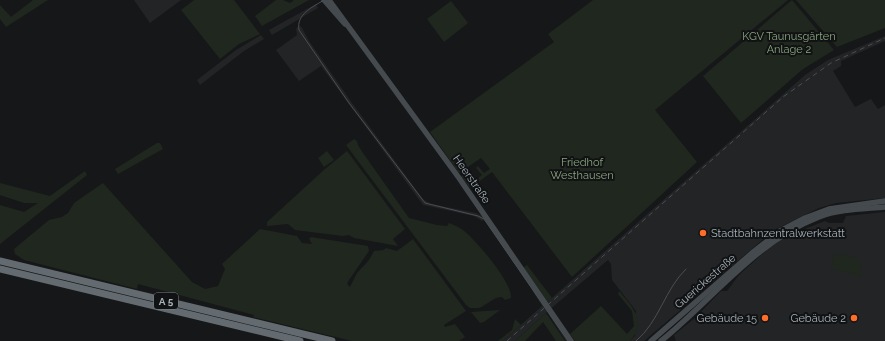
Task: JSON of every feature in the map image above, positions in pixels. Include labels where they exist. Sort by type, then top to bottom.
[{"type":"highway","name":"A 5","points":[[0,261],[332,341]]},
{"type":"highway","name":"A 5","points":[[0,269],[300,341]]},
{"type":"main road","name":"Heerstraße","points":[[329,1],[353,31],[459,178],[571,341]]},
{"type":"main road","name":"Guerickestraße","points":[[651,341],[752,253],[780,231],[805,218],[829,209],[885,201]]},
{"type":"main road","name":"Guerickestraße","points":[[661,341],[768,245],[790,230],[830,214],[885,207]]},
{"type":"shaded area","points":[[134,0],[181,0],[150,23]]},
{"type":"shaded area","points":[[316,4],[318,8],[272,35],[269,30]]},
{"type":"shaded area","points":[[301,26],[309,41],[352,103],[423,199],[431,204],[476,213],[485,218],[482,221],[474,216],[423,205],[321,66],[299,81],[276,50],[297,35],[296,28]]},
{"type":"shaded area","points":[[261,35],[264,39],[244,51],[200,85],[197,80],[236,50]]},
{"type":"shaded area","points":[[885,36],[885,41],[841,61],[841,66],[833,71],[855,107],[871,99],[878,109],[885,105],[885,198],[836,203],[819,208],[774,230],[644,341],[630,341],[635,336],[636,311],[612,280],[611,264],[608,260],[548,311],[569,341],[566,341],[547,312],[515,341],[503,341],[542,306],[532,290],[544,305],[805,75],[828,60]]},
{"type":"shaded area","points":[[885,212],[885,341],[676,341],[674,335],[695,318],[721,291],[727,291],[739,275],[784,237],[825,221],[829,223],[843,223],[846,216]]},
{"type":"green space","points":[[33,0],[48,0],[6,27],[0,19],[0,5],[11,17]]},
{"type":"green space","points":[[194,0],[234,0],[260,34],[239,44],[220,59],[181,10]]},
{"type":"green space","points":[[276,0],[283,0],[290,3],[294,0],[309,0],[262,26],[255,16]]},
{"type":"green space","name":"Friedhof Westhausen","points":[[593,0],[788,0],[655,110],[697,162],[572,277],[492,172],[470,188],[461,176],[464,174],[470,184],[475,181],[469,173],[472,172],[477,179],[482,175],[476,168],[478,166],[484,173],[490,169],[481,158],[459,173],[430,132],[554,42],[548,34]]},
{"type":"green space","name":"KGV Taunusgärten Anlage 2","points":[[792,0],[834,50],[803,69],[741,123],[703,76]]},
{"type":"green space","points":[[796,0],[885,0],[885,28],[837,47]]},
{"type":"green space","points":[[451,1],[468,23],[444,42],[427,19]]},
{"type":"green space","points":[[354,139],[357,141],[363,153],[409,218],[437,225],[447,226],[449,223],[463,230],[476,242],[500,272],[510,291],[511,298],[505,300],[502,297],[499,297],[479,308],[470,308],[466,305],[346,145]]},
{"type":"green space","points":[[157,143],[160,143],[163,149],[118,174],[115,169]]},
{"type":"green space","points":[[327,151],[334,160],[324,167],[318,158]]},
{"type":"green space","points":[[347,151],[405,229],[393,239],[398,246],[354,238],[349,235],[343,236],[295,230],[288,224],[267,226],[267,222]]},
{"type":"green space","points":[[85,171],[87,175],[0,244],[0,205],[24,212],[38,203],[24,203],[0,195],[0,183],[50,196]]},
{"type":"green space","points":[[103,183],[192,282],[205,289],[218,286],[225,269],[222,264],[260,229],[297,236],[302,243],[312,244],[309,239],[311,237],[368,246],[369,251],[347,284],[350,287],[357,273],[369,260],[374,251],[383,250],[386,248],[397,251],[413,239],[466,311],[444,325],[445,327],[455,324],[465,337],[459,341],[352,341],[253,317],[254,315],[138,284],[137,289],[24,260],[15,254],[14,249],[49,220],[62,217],[68,213],[74,203]]},
{"type":"green space","points":[[835,253],[860,260],[862,277],[831,268]]},
{"type":"green space","points":[[527,265],[552,298],[547,303],[523,268]]},
{"type":"green space","points":[[619,291],[633,308],[638,321],[638,327],[630,341],[575,341],[570,334],[601,306],[627,334],[634,326],[632,311],[618,294]]},
{"type":"green space","points":[[500,310],[484,322],[480,323],[471,312]]},
{"type":"green space","points":[[546,313],[565,341],[556,341],[543,322],[525,341],[515,341]]},
{"type":"green space","points":[[515,319],[521,325],[503,341],[498,341],[512,330]]},
{"type":"tram line","points":[[324,0],[310,8],[303,15],[300,20],[299,30],[349,103],[425,203],[478,216],[484,219],[568,341]]},
{"type":"tram line","points":[[636,341],[651,325],[673,286],[686,269]]},
{"type":"railway","points":[[507,341],[783,97],[831,63],[885,38]]},
{"type":"place","name":"Stadtbahnzentralwerkstatt","points":[[703,233]]},
{"type":"place","name":"Gebäude 15","points":[[765,318]]},
{"type":"place","name":"Gebäude 2","points":[[854,318]]}]
